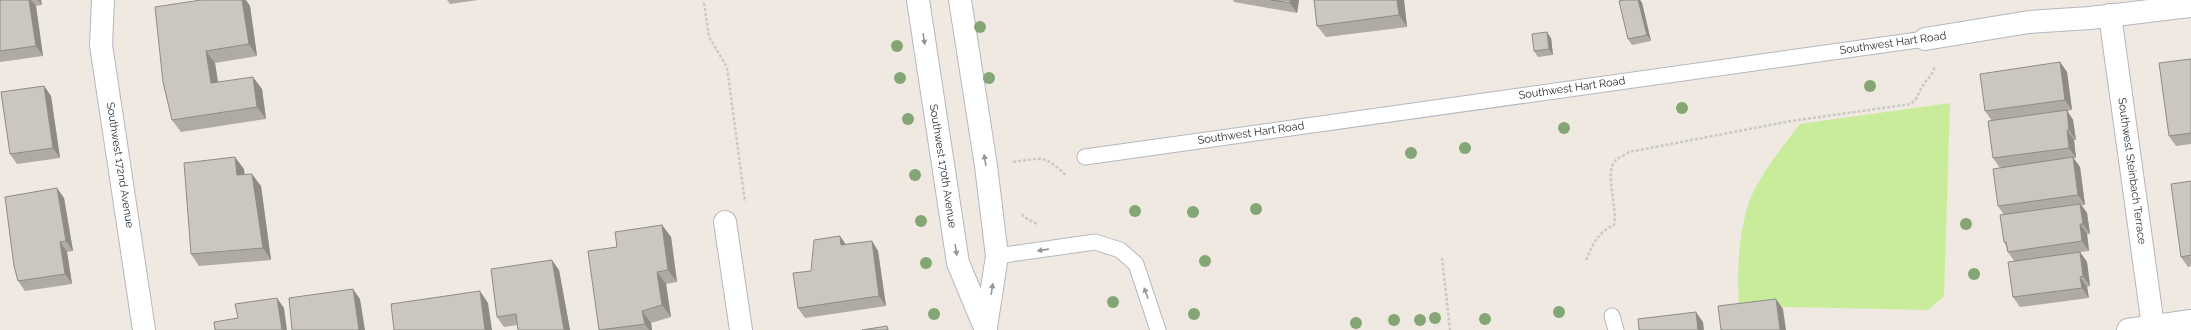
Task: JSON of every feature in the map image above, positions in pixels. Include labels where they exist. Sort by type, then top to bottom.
[{"type":"street","name":"Southwest 172nd Avenue","points":[[103,0],[101,45],[144,330]]},
{"type":"street","name":"Southwest 170th Avenue","points":[[918,0],[958,263],[986,329]]},
{"type":"street","name":"Southwest 170th Avenue","points":[[960,0],[986,166],[997,256],[986,329]]},
{"type":"street","name":"Southwest Hart Road","points":[[1931,38],[2029,22],[2191,6]]},
{"type":"street","name":"Southwest Steinbach Terrace","points":[[2110,15],[2153,326]]},
{"type":"street","points":[[725,222],[741,330]]},
{"type":"street","points":[[2128,330],[2191,321]]},
{"type":"lane","name":"Southwest Hart Road","points":[[1085,157],[1931,38]]},
{"type":"lane","points":[[997,256],[1095,242],[1120,250],[1136,264],[1158,330]]},
{"type":"path","points":[[704,3],[709,36],[727,67],[746,209]]},
{"type":"path","points":[[1586,260],[1594,240],[1603,230],[1614,225],[1616,216],[1610,172],[1615,161],[1624,155],[1629,152],[1716,134],[1911,104],[1917,99],[1922,86],[1933,74],[1931,38]]},
{"type":"path","points":[[986,166],[1036,158],[1050,161],[1073,180],[1084,181],[1088,174],[1085,157]]},
{"type":"path","points":[[1442,258],[1450,330]]},
{"type":"green space","points":[[1950,103],[1944,296],[1928,310],[1739,306],[1738,270],[1743,223],[1746,212],[1761,177],[1800,124]]},
{"type":"building","points":[[0,0],[29,0],[36,46],[0,51]]},
{"type":"building","points":[[201,0],[242,0],[249,44],[206,51],[211,83],[253,77],[257,107],[172,120],[163,82],[155,7]]},
{"type":"building","points":[[1271,0],[1290,0],[1290,3]]},
{"type":"building","points":[[1314,0],[1397,0],[1399,15],[1317,26]]},
{"type":"building","points":[[1638,0],[1647,35],[1628,39],[1619,1]]},
{"type":"building","points":[[1547,32],[1549,49],[1534,51],[1532,34]]},
{"type":"building","points":[[2191,59],[2191,133],[2169,136],[2159,63]]},
{"type":"building","points":[[2060,62],[2065,100],[1985,111],[1980,74]]},
{"type":"building","points":[[44,86],[53,148],[10,154],[1,92]]},
{"type":"building","points":[[2067,110],[2069,148],[1993,158],[1988,121]]},
{"type":"building","points":[[235,157],[237,175],[252,174],[263,248],[191,254],[184,163]]},
{"type":"building","points":[[2073,157],[2078,195],[1998,206],[1993,169]]},
{"type":"building","points":[[2191,181],[2191,255],[2181,257],[2171,184]]},
{"type":"building","points":[[57,188],[66,241],[60,242],[65,274],[18,281],[14,266],[5,197]]},
{"type":"building","points":[[2080,204],[2083,224],[2080,224],[2082,241],[2008,252],[2006,242],[2004,242],[2000,215]]},
{"type":"building","points":[[662,225],[668,270],[657,272],[662,305],[642,311],[645,324],[599,330],[588,251],[617,247],[615,232]]},
{"type":"building","points":[[840,236],[841,245],[872,241],[879,296],[798,308],[793,273],[811,271],[814,240]]},
{"type":"building","points":[[2080,252],[2083,276],[2080,277],[2082,288],[2013,297],[2008,262]]},
{"type":"building","points":[[552,260],[564,330],[518,330],[516,314],[497,317],[491,269]]},
{"type":"building","points":[[353,289],[359,330],[292,330],[289,298]]},
{"type":"building","points":[[480,291],[485,330],[394,330],[391,304]]},
{"type":"building","points":[[277,298],[282,330],[215,330],[214,322],[238,318],[235,304]]},
{"type":"building","points":[[1776,299],[1780,330],[1721,330],[1718,306]]},
{"type":"building","points":[[1696,312],[1698,330],[1639,330],[1638,319]]},
{"type":"building","points":[[887,326],[888,330],[862,330]]}]
